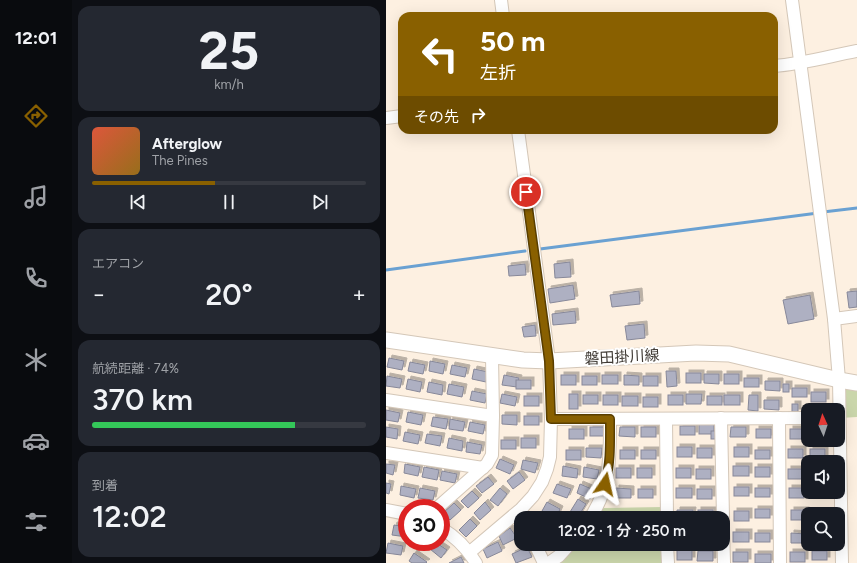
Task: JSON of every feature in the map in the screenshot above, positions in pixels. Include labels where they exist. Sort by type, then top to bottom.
[{"type":"main road","name":"磐田掛川線","points":[[386,340],[523,360],[549,361],[696,353],[730,354],[857,383]]},
{"type":"street","points":[[501,0],[502,12]]},
{"type":"street","points":[[792,0],[834,319],[839,380],[839,403]]},
{"type":"street","points":[[778,66],[790,65],[857,52]]},
{"type":"street","points":[[386,118],[398,116]]},
{"type":"street","points":[[519,134],[549,361],[551,419],[550,457],[547,469],[542,482],[523,511]]},
{"type":"street","points":[[834,319],[857,316]]},
{"type":"street","points":[[447,499],[483,468],[492,455],[492,356]]},
{"type":"street","points":[[386,400],[493,416]]},
{"type":"street","points":[[721,418],[723,511]]},
{"type":"street","points":[[779,418],[780,563]]},
{"type":"street","points":[[551,419],[801,418]]},
{"type":"street","points":[[594,511],[603,495],[608,474],[610,453],[610,419]]},
{"type":"street","points":[[666,419],[667,511]]},
{"type":"street","points":[[840,447],[842,563]]},
{"type":"street","points":[[386,453],[483,468]]},
{"type":"street","points":[[386,510],[398,512]]},
{"type":"street","points":[[470,552],[514,522]]},
{"type":"street","points":[[450,533],[470,552],[476,563]]},
{"type":"street","points":[[538,551],[544,563]]},
{"type":"street","points":[[549,563],[564,551]]},
{"type":"street","points":[[668,551],[668,563]]},
{"type":"street","points":[[724,551],[724,563]]},
{"type":"green space","points":[[845,389],[857,390],[857,417],[845,418],[845,403],[843,403]]},
{"type":"green space","points":[[663,507],[663,511],[601,511],[603,508]]},
{"type":"green space","points":[[570,551],[663,551],[663,563],[558,563]]},
{"type":"building","points":[[570,262],[571,277],[555,278],[554,264]]},
{"type":"building","points":[[525,264],[526,275],[509,276],[508,266]]},
{"type":"building","points":[[573,285],[575,299],[550,303],[548,289]]},
{"type":"building","points":[[639,291],[640,304],[612,307],[610,295]]},
{"type":"building","points":[[857,291],[857,307],[849,308],[847,292]]},
{"type":"building","points":[[810,295],[814,319],[788,324],[783,300]]},
{"type":"building","points":[[575,311],[576,323],[553,325],[552,314]]},
{"type":"building","points":[[644,324],[645,338],[627,340],[625,326]]},
{"type":"building","points":[[535,325],[536,336],[524,337],[522,327]]},
{"type":"building","points":[[389,358],[404,361],[402,370],[387,367]]},
{"type":"building","points":[[430,361],[445,364],[443,374],[429,371]]},
{"type":"building","points":[[410,362],[425,365],[423,374],[408,371]]},
{"type":"building","points":[[452,365],[467,368],[465,377],[450,374]]},
{"type":"building","points":[[474,369],[488,372],[486,382],[472,379]]},
{"type":"building","points":[[666,371],[676,371],[677,386],[667,387]]},
{"type":"building","points":[[686,373],[701,373],[701,383],[686,383]]},
{"type":"building","points":[[704,374],[719,374],[719,384],[704,383]]},
{"type":"building","points":[[724,374],[739,374],[739,384],[724,384]]},
{"type":"building","points":[[504,375],[519,378],[517,387],[502,385]]},
{"type":"building","points":[[561,375],[576,375],[576,385],[561,385]]},
{"type":"building","points":[[602,375],[618,375],[618,384],[602,384]]},
{"type":"building","points":[[624,375],[639,376],[639,385],[624,385]]},
{"type":"building","points":[[387,376],[402,379],[400,388],[386,386]]},
{"type":"building","points":[[582,376],[597,376],[597,385],[582,385]]},
{"type":"building","points":[[643,376],[658,376],[658,386],[643,386]]},
{"type":"building","points":[[744,378],[759,378],[759,387],[744,387]]},
{"type":"building","points":[[408,379],[422,382],[420,392],[406,389]]},
{"type":"building","points":[[516,380],[531,380],[531,389],[516,389]]},
{"type":"building","points":[[765,381],[780,381],[780,391],[765,390]]},
{"type":"building","points":[[429,382],[443,385],[442,395],[427,392]]},
{"type":"building","points":[[449,384],[464,387],[462,397],[447,394]]},
{"type":"building","points":[[783,384],[789,384],[789,392],[783,392]]},
{"type":"building","points":[[792,388],[807,388],[807,397],[792,397]]},
{"type":"building","points":[[472,391],[487,394],[485,403],[470,400]]},
{"type":"building","points":[[811,392],[826,392],[826,402],[811,402]]},
{"type":"building","points":[[502,394],[517,397],[515,406],[500,403]]},
{"type":"building","points":[[569,394],[578,394],[578,409],[569,409]]},
{"type":"building","points":[[686,394],[702,394],[701,404],[686,404]]},
{"type":"building","points":[[583,395],[598,395],[598,404],[583,404]]},
{"type":"building","points":[[603,395],[618,395],[618,405],[603,405]]},
{"type":"building","points":[[668,395],[683,395],[683,405],[668,405]]},
{"type":"building","points":[[724,395],[740,395],[740,405],[724,405]]},
{"type":"building","points":[[749,395],[758,395],[758,411],[748,410]]},
{"type":"building","points":[[524,396],[539,396],[539,406],[524,406]]},
{"type":"building","points":[[622,396],[638,396],[638,406],[622,406]]},
{"type":"building","points":[[707,396],[722,396],[722,405],[707,405]]},
{"type":"building","points":[[643,397],[658,397],[658,407],[643,407]]},
{"type":"building","points":[[764,400],[779,400],[779,410],[764,409]]},
{"type":"building","points":[[792,404],[798,404],[798,412],[792,412]]},
{"type":"building","points":[[386,410],[400,413],[398,422],[386,420]]},
{"type":"building","points":[[408,412],[423,415],[421,425],[406,422]]},
{"type":"building","points":[[502,415],[517,415],[517,425],[502,424]]},
{"type":"building","points":[[524,416],[539,416],[539,425],[524,425]]},
{"type":"building","points":[[433,417],[448,419],[446,429],[431,426]]},
{"type":"building","points":[[450,419],[465,422],[463,431],[449,429]]},
{"type":"building","points":[[470,422],[485,425],[483,434],[468,431]]},
{"type":"building","points":[[699,424],[714,424],[714,434],[699,434]]},
{"type":"building","points":[[680,426],[695,426],[695,435],[680,435]]},
{"type":"building","points":[[386,427],[398,429],[397,439],[386,437]]},
{"type":"building","points":[[590,427],[605,427],[605,436],[590,436]]},
{"type":"building","points":[[620,427],[635,427],[635,437],[619,436]]},
{"type":"building","points":[[641,427],[656,427],[656,437],[641,437]]},
{"type":"building","points":[[731,427],[746,427],[746,437],[730,437]]},
{"type":"building","points":[[569,429],[584,429],[584,439],[569,439]]},
{"type":"building","points":[[756,429],[771,429],[771,438],[756,438]]},
{"type":"building","points":[[790,429],[801,429],[801,439],[790,439]]},
{"type":"building","points":[[711,431],[717,431],[717,439],[711,439]]},
{"type":"building","points":[[405,432],[420,435],[418,444],[403,441]]},
{"type":"building","points":[[427,434],[442,436],[440,446],[425,443]]},
{"type":"building","points":[[449,438],[463,441],[462,451],[447,448]]},
{"type":"building","points":[[521,438],[536,438],[536,448],[521,448]]},
{"type":"building","points":[[501,440],[516,440],[516,449],[501,449]]},
{"type":"building","points":[[467,442],[482,445],[480,454],[466,452]]},
{"type":"building","points":[[677,447],[692,447],[692,457],[677,457]]},
{"type":"building","points":[[734,447],[749,447],[749,457],[734,457]]},
{"type":"building","points":[[586,448],[602,448],[601,458],[586,457]]},
{"type":"building","points":[[697,448],[712,448],[712,458],[697,458]]},
{"type":"building","points":[[788,449],[803,449],[803,455],[801,455],[801,458],[788,458]]},
{"type":"building","points":[[810,449],[825,449],[825,455],[810,455]]},
{"type":"building","points":[[566,450],[581,450],[581,460],[566,460]]},
{"type":"building","points":[[620,450],[635,450],[635,459],[620,459]]},
{"type":"building","points":[[641,450],[656,450],[656,459],[641,459]]},
{"type":"building","points":[[755,450],[770,450],[770,459],[755,459]]},
{"type":"building","points":[[500,459],[514,465],[510,474],[496,468]]},
{"type":"building","points":[[523,460],[538,463],[535,473],[521,469]]},
{"type":"building","points":[[386,464],[395,465],[393,475],[386,473]]},
{"type":"building","points":[[405,464],[420,467],[418,476],[404,473]]},
{"type":"building","points":[[563,466],[578,469],[577,478],[562,476]]},
{"type":"building","points":[[733,466],[749,466],[749,476],[733,476]]},
{"type":"building","points":[[424,467],[439,470],[437,480],[422,477]]},
{"type":"building","points":[[584,467],[599,470],[597,479],[583,477]]},
{"type":"building","points":[[755,467],[770,467],[770,477],[755,477]]},
{"type":"building","points":[[616,468],[631,468],[631,478],[616,478]]},
{"type":"building","points":[[637,468],[652,468],[652,478],[637,478]]},
{"type":"building","points":[[676,468],[691,468],[691,478],[676,478]]},
{"type":"building","points":[[696,469],[711,469],[711,479],[696,479]]},
{"type":"building","points":[[788,469],[801,469],[801,479],[788,479]]},
{"type":"building","points":[[442,471],[457,474],[455,483],[440,480]]},
{"type":"building","points":[[519,472],[525,480],[513,489],[507,481]]},
{"type":"building","points":[[488,477],[494,484],[482,493],[476,486]]},
{"type":"building","points":[[386,483],[391,484],[389,494],[386,493]]},
{"type":"building","points":[[557,484],[571,489],[567,498],[553,493]]},
{"type":"building","points":[[580,484],[594,490],[590,499],[577,493]]},
{"type":"building","points":[[401,486],[416,489],[414,498],[400,495]]},
{"type":"building","points":[[734,487],[749,487],[749,496],[734,496]]},
{"type":"building","points":[[420,488],[435,491],[433,499],[418,498]]},
{"type":"building","points":[[500,488],[507,494],[498,506],[490,500]]},
{"type":"building","points":[[616,488],[631,489],[631,498],[616,498]]},
{"type":"building","points":[[676,488],[692,488],[692,498],[676,498]]},
{"type":"building","points":[[755,488],[770,488],[770,497],[755,497]]},
{"type":"building","points":[[789,488],[801,488],[801,498],[789,498]]},
{"type":"building","points":[[638,489],[653,489],[653,498],[638,498]]},
{"type":"building","points":[[697,489],[712,489],[712,499],[697,499]]},
{"type":"building","points":[[472,491],[479,498],[468,508],[461,501]]},
{"type":"building","points":[[578,499],[586,504],[582,511],[571,511]]},
{"type":"building","points":[[485,502],[491,510],[480,520],[474,513]]},
{"type":"building","points":[[547,502],[560,509],[559,511],[542,511]]},
{"type":"building","points":[[454,503],[461,510],[450,520],[450,507]]},
{"type":"building","points":[[755,509],[770,509],[770,518],[755,518]]},
{"type":"building","points":[[677,510],[693,510],[693,511]]},
{"type":"building","points":[[698,510],[713,510],[713,511]]},
{"type":"building","points":[[791,510],[801,510],[801,520],[791,520]]},
{"type":"building","points":[[734,511],[749,511],[749,521],[734,521]]},
{"type":"building","points":[[470,519],[477,526],[466,537],[459,530]]},
{"type":"building","points":[[394,525],[398,526],[398,536],[392,535]]},
{"type":"building","points":[[510,528],[514,534],[514,540],[503,545],[499,536]]},
{"type":"building","points":[[733,532],[749,532],[749,542],[733,542]]},
{"type":"building","points":[[755,533],[770,533],[770,542],[755,542]]},
{"type":"building","points":[[791,533],[801,534],[801,543],[791,543]]},
{"type":"building","points":[[498,542],[502,551],[487,558],[483,549]]},
{"type":"building","points":[[388,543],[398,545],[398,551],[402,551],[401,555],[386,553]]},
{"type":"building","points":[[432,551],[446,551],[441,558]]},
{"type":"building","points":[[518,551],[529,551],[532,557],[516,563],[512,554]]},
{"type":"building","points":[[677,551],[692,551],[692,560],[677,560]]},
{"type":"building","points":[[698,551],[713,551],[713,561],[697,561]]},
{"type":"building","points":[[812,551],[827,551],[827,560],[812,560]]},
{"type":"building","points":[[733,552],[748,552],[748,562],[733,562]]},
{"type":"building","points":[[790,552],[805,552],[805,562],[790,562]]},
{"type":"building","points":[[414,553],[427,562],[412,563],[409,561]]},
{"type":"building","points":[[755,554],[771,554],[771,563],[755,563]]},
{"type":"building","points":[[461,557],[464,563],[449,563]]},
{"type":"waterway","points":[[823,212],[857,208]]},
{"type":"waterway","points":[[540,249],[818,213]]},
{"type":"waterway","points":[[386,270],[525,251]]},
{"type":"route","points":[[526,192],[549,361],[551,419],[610,419],[610,453],[608,474],[605,484]]}]
